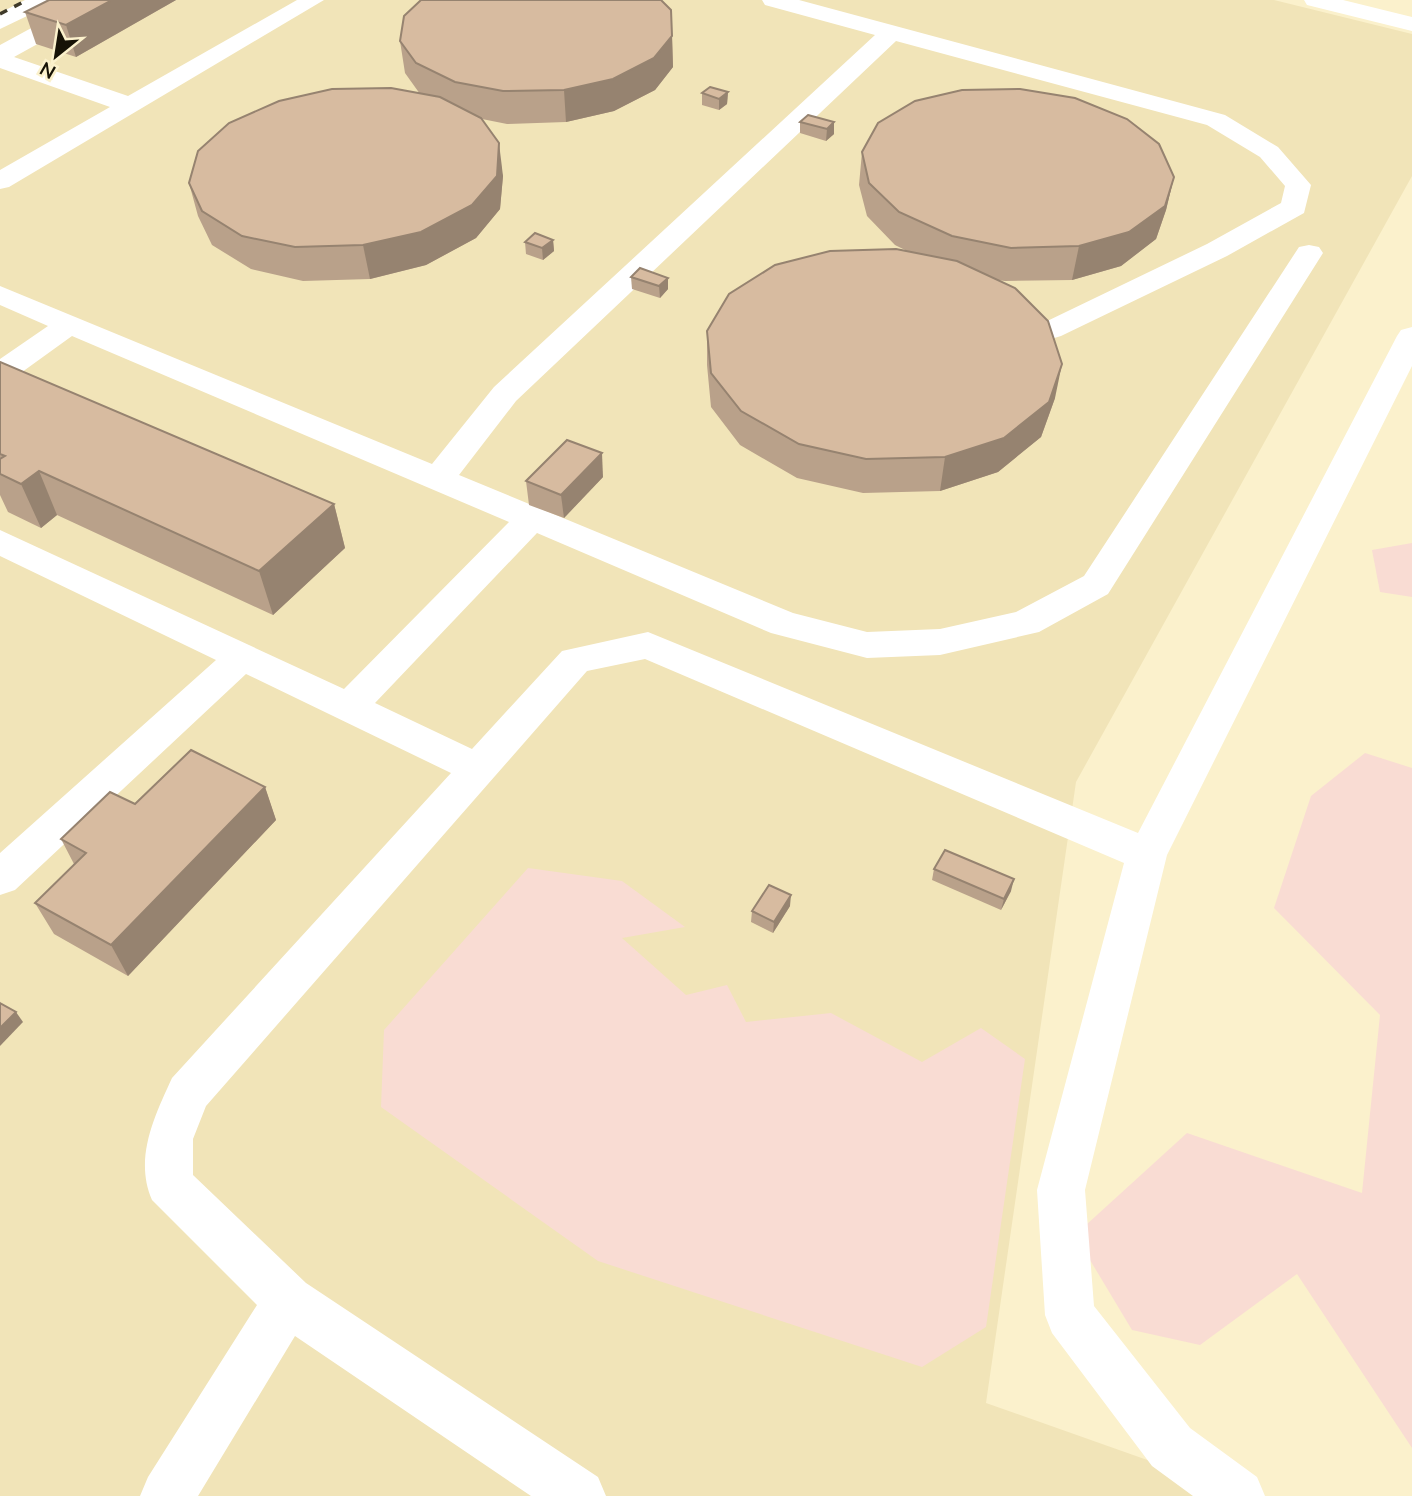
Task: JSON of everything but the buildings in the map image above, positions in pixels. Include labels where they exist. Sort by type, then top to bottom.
[{"type":"lane","points":[[0,22],[42,0]]},
{"type":"lane","points":[[0,57],[100,0]]},
{"type":"lane","points":[[0,181],[313,0]]},
{"type":"lane","points":[[773,0],[1216,120],[1269,152],[1298,185],[1294,208],[1217,250],[1051,330]]},
{"type":"lane","points":[[1315,0],[1412,23]]},
{"type":"lane","points":[[438,479],[505,394],[892,32]]},
{"type":"lane","points":[[0,57],[129,105]]},
{"type":"lane","points":[[0,295],[784,624],[867,645],[940,642],[1026,623],[1096,585],[1309,253]]},
{"type":"lane","points":[[0,373],[70,324]]},
{"type":"lane","points":[[1238,1496],[1171,1447],[1070,1315],[1061,1189],[1147,855],[1412,336]]},
{"type":"lane","points":[[349,707],[533,518]]},
{"type":"lane","points":[[0,542],[477,768]]},
{"type":"lane","points":[[579,1496],[288,1301],[169,1184],[170,1139],[188,1093],[575,660],[648,645],[1147,855]]},
{"type":"lane","points":[[0,878],[242,657]]},
{"type":"lane","points":[[167,1496],[288,1301]]},
{"type":"shaded area","points":[[0,0],[1274,0],[1412,34],[1412,176],[1076,782],[986,1403],[1249,1496],[0,1496]]},
{"type":"shaded area","points":[[1412,543],[1412,597],[1380,592],[1372,550]]},
{"type":"shaded area","points":[[1365,753],[1412,768],[1412,1448],[1297,1274],[1200,1345],[1132,1330],[1075,1235],[1187,1133],[1362,1193],[1380,1015],[1274,908],[1311,796]]},
{"type":"shaded area","points":[[528,868],[622,881],[685,927],[622,938],[686,995],[727,985],[746,1022],[831,1013],[922,1062],[981,1028],[1025,1059],[986,1327],[922,1367],[598,1261],[381,1107],[384,1030]]},
{"type":"railway","points":[[0,14],[27,0]]}]
